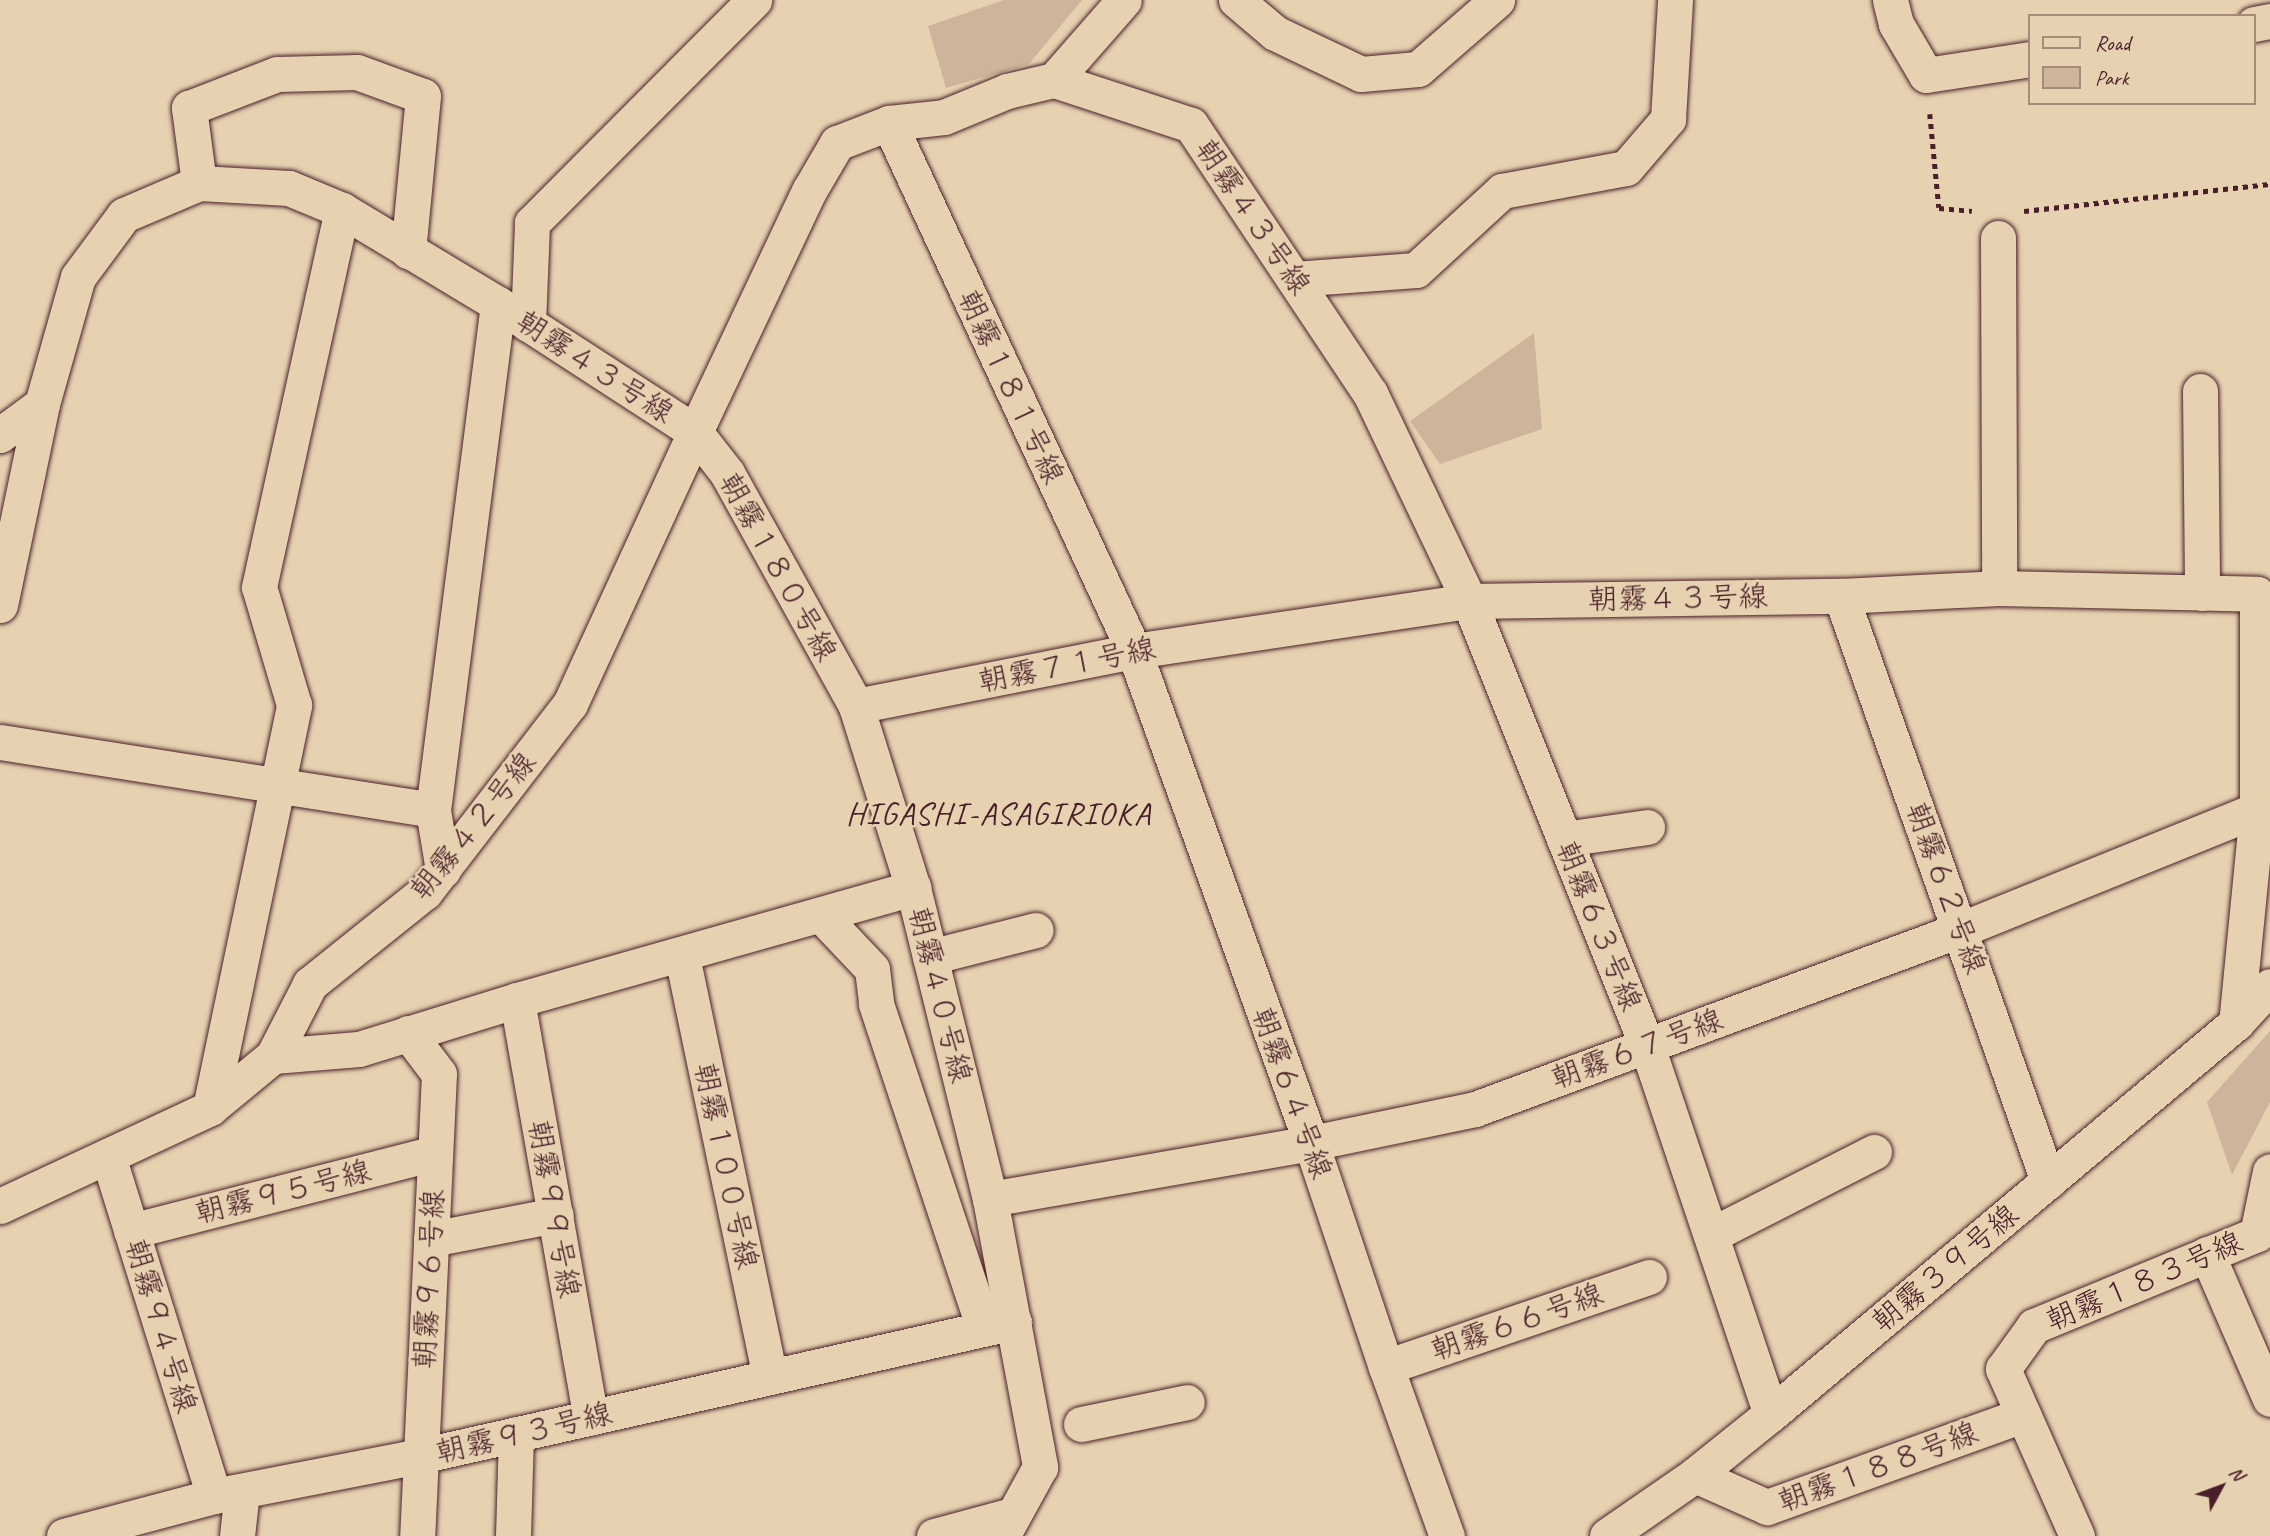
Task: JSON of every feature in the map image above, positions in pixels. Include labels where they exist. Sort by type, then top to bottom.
[{"type":"street","points":[[528,324],[532,223],[754,0]]},
{"type":"street","points":[[1054,80],[1124,0]]},
{"type":"street","points":[[1236,0],[1275,33],[1361,74],[1418,69],[1497,0]]},
{"type":"street","points":[[1294,279],[1416,270],[1502,191],[1626,168],[1668,119],[1675,0]]},
{"type":"street","points":[[1890,0],[1896,24],[1926,75],[2028,58]]},
{"type":"street","points":[[199,183],[189,108],[277,74],[357,72],[423,96],[408,251]]},
{"type":"street","name":"朝霧４３号線","points":[[0,605],[42,404],[78,277],[124,215],[199,183],[289,188],[342,210],[498,304],[695,432],[808,191],[836,143],[888,123],[944,117],[1007,91],[1054,80],[1191,125],[1370,393],[1469,601],[1841,596],[1999,588],[2257,594],[2257,810],[2236,1023]]},
{"type":"street","name":"朝霧１８１号線","points":[[888,123],[1133,651]]},
{"type":"street","points":[[210,1108],[294,705],[259,587],[342,210]]},
{"type":"street","points":[[1997,226],[1999,588]]},
{"type":"street","points":[[443,870],[433,810],[498,304]]},
{"type":"street","points":[[2200,391],[2202,593]]},
{"type":"street","points":[[0,436],[42,404]]},
{"type":"street","name":"朝霧１８０号線","points":[[695,432],[727,473],[856,706]]},
{"type":"street","name":"朝霧４２号線","points":[[0,1206],[210,1108],[273,1056],[310,984],[425,892],[570,704],[695,432]]},
{"type":"street","name":"朝霧６２号線","points":[[1841,596],[1962,929],[2048,1181]]},
{"type":"street","name":"朝霧７１号線","points":[[856,706],[1133,651],[1469,601]]},
{"type":"street","name":"朝霧６３号線","points":[[1469,601],[1647,1046],[1771,1414]]},
{"type":"street","name":"朝霧６４号線","points":[[1133,651],[1311,1143],[1386,1367],[1447,1536]]},
{"type":"street","points":[[856,706],[913,888]]},
{"type":"street","points":[[0,742],[276,788],[433,810]]},
{"type":"street","name":"朝霧６７号線","points":[[990,1199],[1311,1143],[1475,1109],[1962,929],[2257,810]]},
{"type":"street","points":[[1564,839],[1647,827]]},
{"type":"street","name":"朝霧４０号線","points":[[273,1056],[359,1049],[517,1000],[682,956],[913,888],[990,1199],[999,1325],[1041,1467],[1007,1525]]},
{"type":"street","points":[[821,915],[872,969],[876,1004],[999,1325]]},
{"type":"street","points":[[930,957],[1036,930]]},
{"type":"street","name":"朝霧１００号線","points":[[682,956],[770,1377]]},
{"type":"street","name":"朝霧３９号線","points":[[1607,1536],[1695,1475],[1771,1414],[2236,1023],[2270,986]]},
{"type":"street","name":"朝霧９９号線","points":[[517,1000],[592,1418]]},
{"type":"street","name":"朝霧９６号線","points":[[408,1033],[439,1074],[417,1536]]},
{"type":"street","points":[[1711,1235],[1874,1152]]},
{"type":"street","name":"朝霧９５号線","points":[[131,1231],[435,1153]]},
{"type":"street","name":"朝霧９４号線","points":[[108,1156],[131,1231],[228,1493],[237,1536]]},
{"type":"street","name":"朝霧１８３号線","points":[[2077,1536],[2003,1369],[2034,1326],[2257,1234],[2270,1171]]},
{"type":"street","points":[[431,1239],[555,1215]]},
{"type":"street","points":[[2207,1254],[2268,1390]]},
{"type":"street","name":"朝霧６６号線","points":[[1386,1367],[1649,1277]]},
{"type":"street","name":"朝霧９３号線","points":[[64,1536],[228,1493],[420,1456],[999,1325]]},
{"type":"street","points":[[1081,1424],[1187,1402]]},
{"type":"street","name":"朝霧１８８号線","points":[[1695,1475],[1767,1507],[2023,1415]]},
{"type":"street","points":[[513,1536],[516,1434]]},
{"type":"street","points":[[934,1536],[1007,1525]]},
{"type":"path","points":[[1926,75],[1939,208],[1997,226],[2270,184]]},
{"type":"green space","points":[[1004,0],[1082,0],[1029,64],[946,88],[928,26]]},
{"type":"green space","points":[[1534,333],[1542,429],[1440,464],[1410,421]]},
{"type":"green space","points":[[2270,1031],[2270,1102],[2232,1175],[2207,1102]]},
{"type":"district","name":"HIGASHI-ASAGIRIOKA","points":[[999,814]]}]
